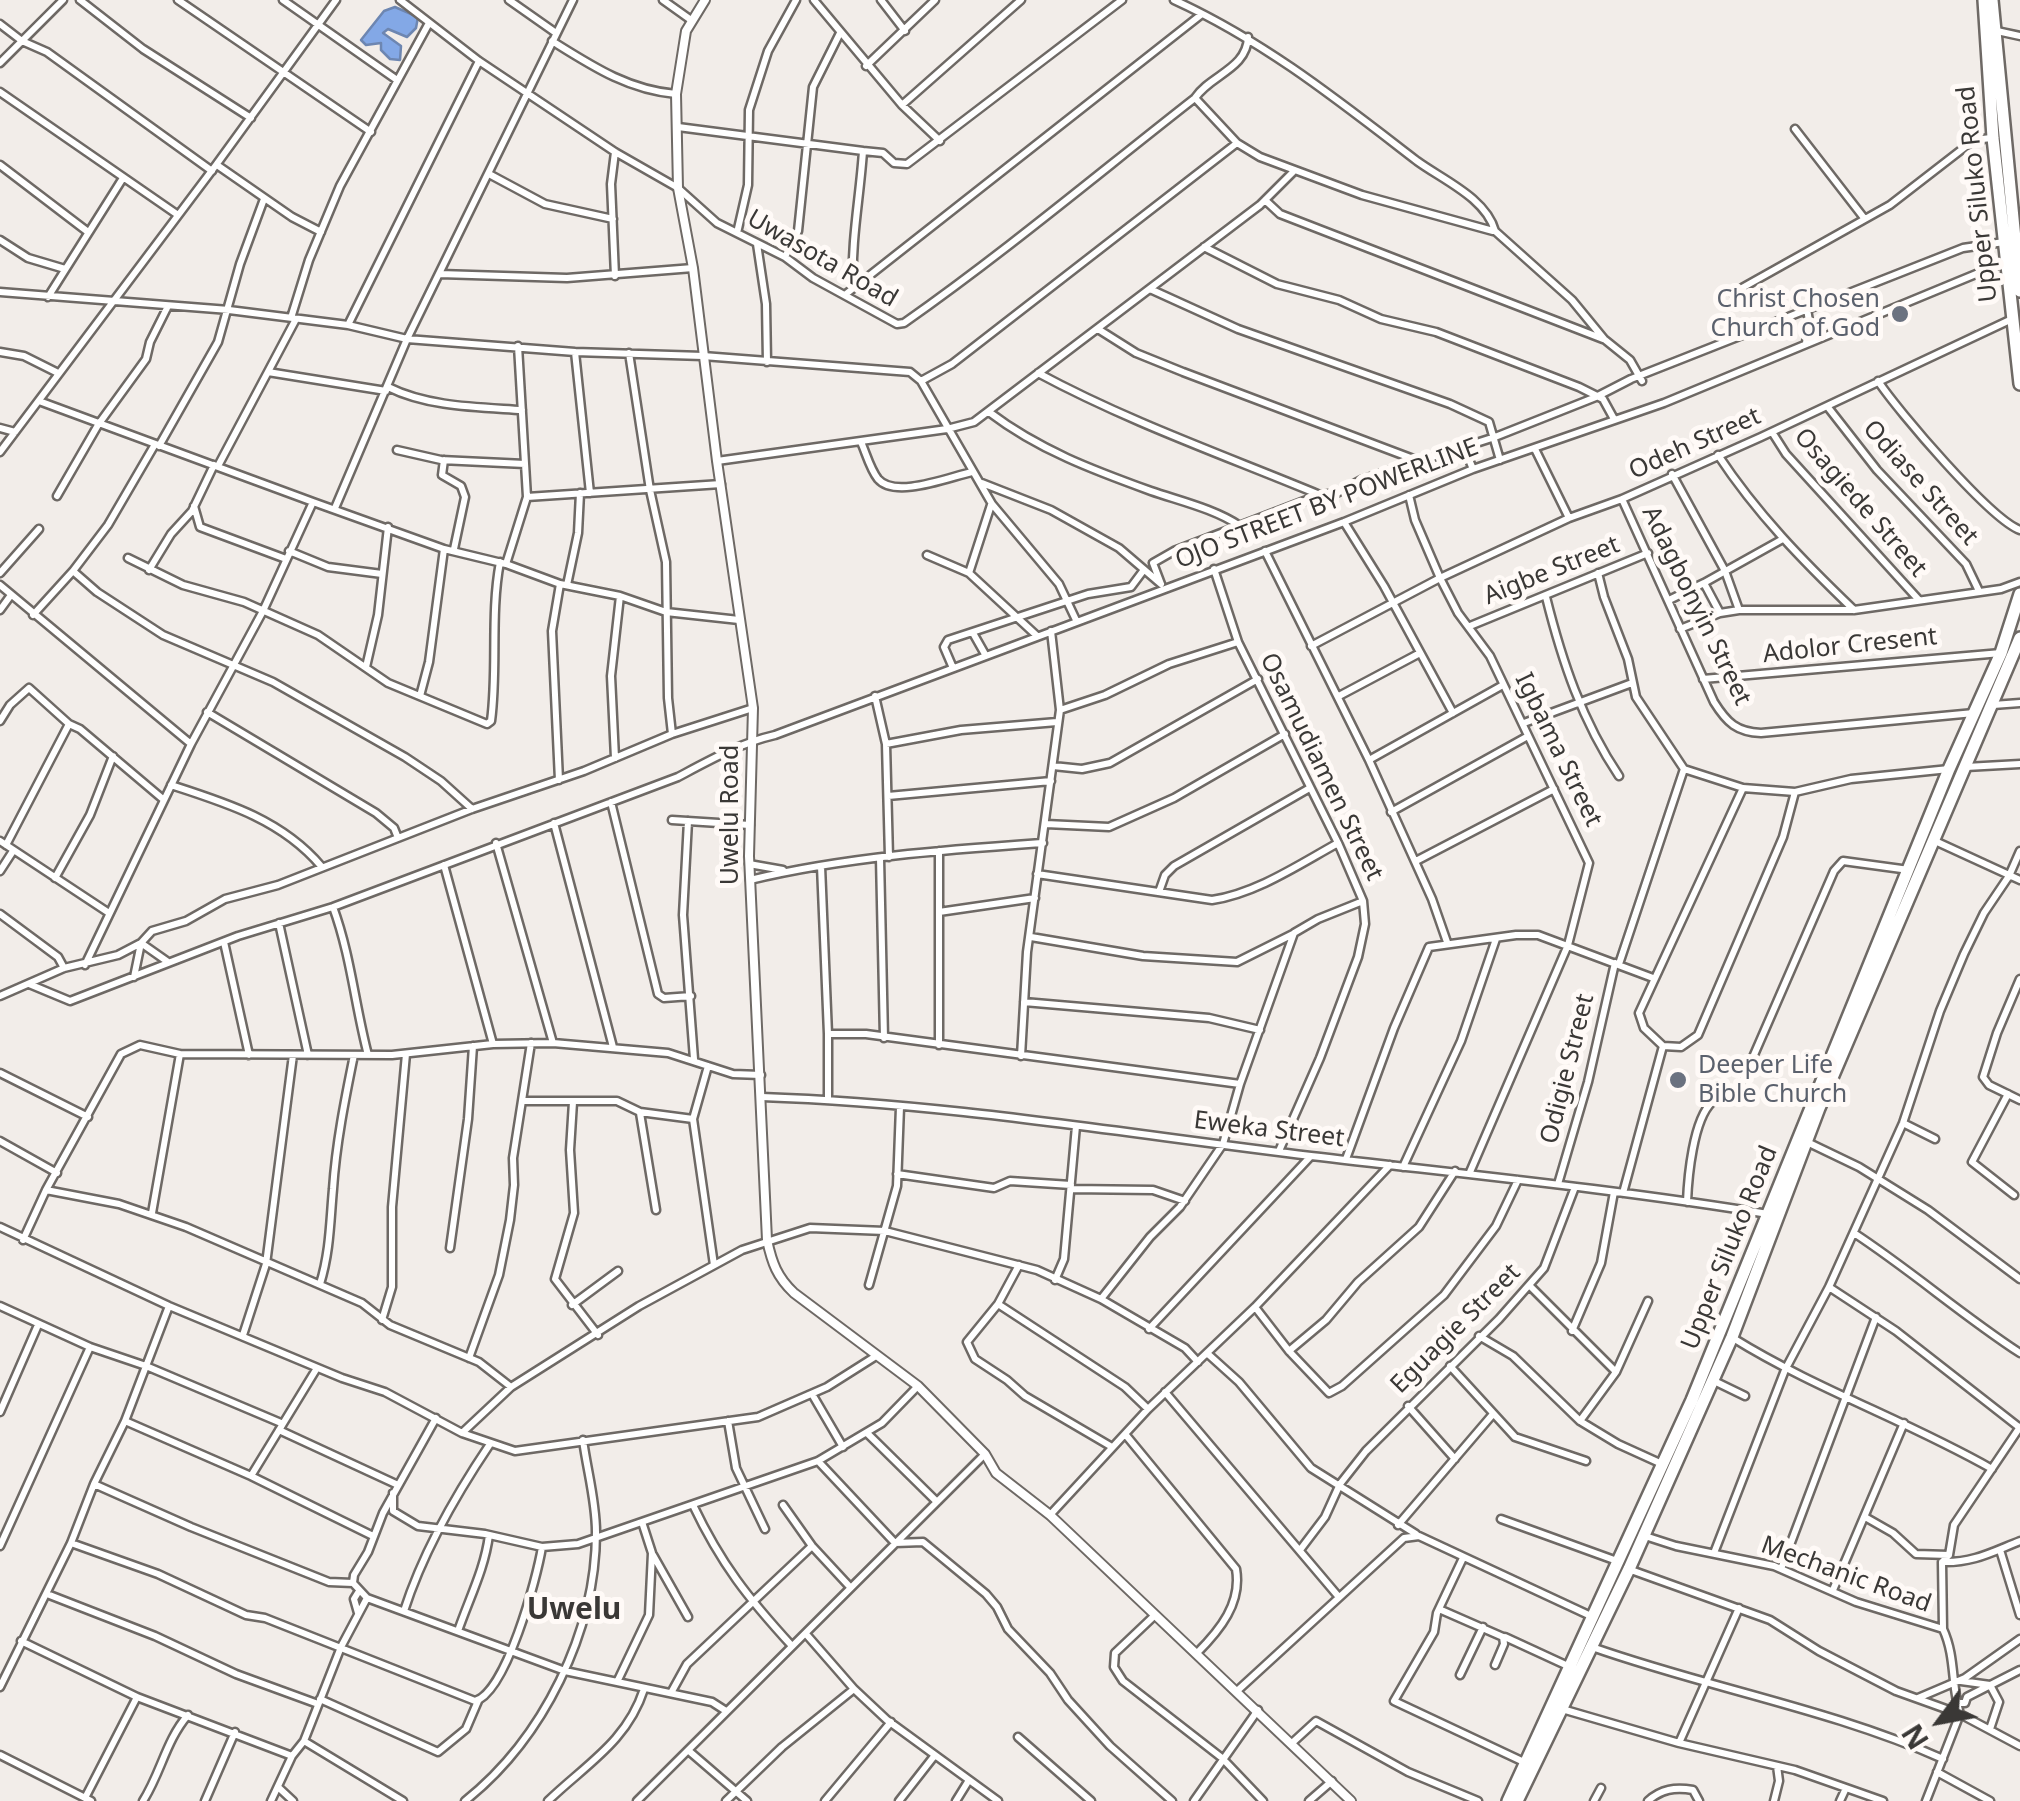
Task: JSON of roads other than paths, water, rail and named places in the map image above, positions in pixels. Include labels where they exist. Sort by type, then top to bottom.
[{"type":"main road","name":"Upper Siluko Road","points":[[1984,0],[2005,242],[2015,259],[2020,290]]},
{"type":"main road","name":"Upper Siluko Road","points":[[1992,0],[2014,179],[2014,318],[2020,384]]},
{"type":"main road","name":"Upper Siluko Road","points":[[1508,1801],[1594,1617],[1642,1536],[1732,1337],[1804,1122],[2001,652],[2020,594]]},
{"type":"main road","name":"Upper Siluko Road","points":[[1517,1801],[1591,1646],[1662,1464],[1774,1216],[2019,643]]},
{"type":"street","points":[[0,63],[64,0]]},
{"type":"street","points":[[80,0],[144,48],[251,118]]},
{"type":"street","points":[[178,0],[371,132]]},
{"type":"street","points":[[283,0],[397,80]]},
{"type":"street","points":[[0,452],[336,0]]},
{"type":"street","name":"Uwasota Road","points":[[400,0],[479,61],[615,152],[678,188],[716,223],[785,257],[812,278],[846,294],[890,323],[904,323],[1035,226],[1240,59],[1248,37]]},
{"type":"street","points":[[509,0],[618,81],[651,92],[676,94]]},
{"type":"street","points":[[335,508],[407,339],[573,0]]},
{"type":"street","points":[[663,0],[691,20]]},
{"type":"street","name":"Uwelu Road","points":[[705,0],[691,20],[676,94],[678,188],[693,268],[753,708],[749,864],[767,1240],[772,1263],[780,1280],[918,1386],[985,1454],[996,1473],[1050,1516],[1351,1801]]},
{"type":"street","points":[[737,233],[748,184],[750,110],[760,73],[796,0]]},
{"type":"street","points":[[814,0],[866,66],[940,141]]},
{"type":"street","points":[[882,0],[905,31]]},
{"type":"street","points":[[866,66],[934,0]]},
{"type":"street","points":[[902,106],[1021,0]]},
{"type":"street","points":[[678,127],[883,153],[894,163],[906,164],[1122,0]]},
{"type":"street","points":[[1174,0],[1185,2],[1248,37],[1321,86],[1457,187],[1491,216],[1494,231]]},
{"type":"street","points":[[846,294],[1202,13]]},
{"type":"street","points":[[149,570],[162,546],[194,506],[268,372],[294,318],[340,186],[429,23]]},
{"type":"street","points":[[0,24],[22,41],[47,52],[214,168],[321,232]]},
{"type":"street","points":[[1994,30],[2020,36]]},
{"type":"street","points":[[785,257],[798,231],[813,88],[840,33]]},
{"type":"street","points":[[348,325],[479,61]]},
{"type":"street","points":[[0,92],[178,215]]},
{"type":"street","points":[[1195,98],[1237,143],[1293,172],[1494,231],[1572,300],[1604,339],[1630,360],[1641,378]]},
{"type":"street","points":[[1795,130],[1864,218]]},
{"type":"street","points":[[1733,293],[1912,191],[1974,140],[1993,138]]},
{"type":"street","points":[[921,381],[952,364],[1237,143]]},
{"type":"street","points":[[854,287],[852,250],[863,151]]},
{"type":"street","points":[[614,276],[611,184],[615,152]]},
{"type":"street","points":[[0,165],[88,232]]},
{"type":"street","points":[[717,461],[947,430],[974,422],[1265,200],[1293,172]]},
{"type":"street","points":[[489,174],[545,204],[613,219]]},
{"type":"street","points":[[48,297],[123,178]]},
{"type":"street","points":[[33,614],[108,525],[218,342],[264,199]]},
{"type":"street","points":[[1265,200],[1280,214],[1604,339]]},
{"type":"street","points":[[0,240],[28,258],[65,269]]},
{"type":"street","points":[[1162,586],[1153,568],[1155,560],[1320,495],[1337,493],[1361,480],[1495,437],[1963,248],[2005,242]]},
{"type":"street","points":[[757,243],[766,304],[767,362]]},
{"type":"street","points":[[1204,247],[1277,284],[1339,300],[1382,319],[1436,332],[1603,399],[1614,419]]},
{"type":"street","name":"OJO STREET BY POWERLINE","points":[[29,984],[70,1001],[224,942],[334,907],[678,777],[752,740],[775,735],[1500,460],[1664,403],[2015,259]]},
{"type":"street","points":[[440,274],[517,278],[614,276],[693,268]]},
{"type":"street","points":[[1150,289],[1238,330],[1450,404],[1489,422],[1500,460]]},
{"type":"street","points":[[0,292],[229,310],[348,325],[407,339],[906,371],[921,381],[992,504],[1059,584],[1076,620]]},
{"type":"street","points":[[57,496],[98,425],[146,359],[168,306]]},
{"type":"street","points":[[1806,344],[1807,309]]},
{"type":"street","name":"Odeh Street","points":[[1311,646],[1440,578],[1772,432],[2014,318]]},
{"type":"street","points":[[1098,329],[1136,353],[1418,460]]},
{"type":"street","points":[[128,558],[149,570],[318,635],[388,683],[454,713],[490,723],[494,699],[492,636],[503,563],[527,497],[518,346]]},
{"type":"street","points":[[0,352],[24,356],[58,374]]},
{"type":"street","points":[[575,352],[590,493]]},
{"type":"street","points":[[629,353],[640,404],[650,490],[664,552],[672,734]]},
{"type":"street","points":[[268,372],[387,389],[450,404],[522,410]]},
{"type":"street","points":[[1038,373],[1133,422],[1226,455],[1320,495]]},
{"type":"street","points":[[1878,381],[1950,467],[2005,522],[2020,530]]},
{"type":"street","points":[[39,401],[444,549],[666,612],[739,620]]},
{"type":"street","name":"Odiase Street","points":[[1827,406],[1876,470],[1966,564],[1979,590]]},
{"type":"street","points":[[989,412],[1024,439],[1070,460],[1240,526]]},
{"type":"street","points":[[0,428],[15,432]]},
{"type":"street","name":"Osagiede Street","points":[[1772,432],[1808,480],[1918,599]]},
{"type":"street","points":[[861,442],[876,476],[888,487],[906,488],[972,472]]},
{"type":"street","points":[[1464,448],[1473,470]]},
{"type":"street","points":[[1535,449],[1569,518]]},
{"type":"street","points":[[397,450],[444,460],[525,464]]},
{"type":"street","points":[[1718,455],[1746,498],[1781,540],[1854,610]]},
{"type":"street","points":[[444,460],[442,476],[461,486],[466,496],[454,549]]},
{"type":"street","points":[[1672,474],[1725,571],[1739,610]]},
{"type":"street","points":[[981,483],[1050,510],[1119,548],[1162,586]]},
{"type":"street","points":[[527,497],[720,484]]},
{"type":"street","points":[[559,780],[552,631],[578,534],[580,493]]},
{"type":"street","name":"Igbama Street","points":[[1409,495],[1415,520],[1440,578],[1458,614],[1490,656],[1590,863],[1568,945],[1470,1172]]},
{"type":"street","name":"Adagbonyin Street","points":[[1622,498],[1703,679],[1724,718],[1746,733],[1974,713]]},
{"type":"street","points":[[85,965],[207,712],[263,612],[313,502]]},
{"type":"street","points":[[969,573],[992,504]]},
{"type":"street","points":[[194,506],[200,527],[328,567],[382,574]]},
{"type":"street","points":[[1344,522],[1453,713]]},
{"type":"street","points":[[366,667],[378,616],[388,527]]},
{"type":"street","points":[[0,573],[39,529]]},
{"type":"street","points":[[1669,600],[1781,540]]},
{"type":"street","points":[[420,696],[429,662],[444,549]]},
{"type":"street","points":[[1265,551],[1370,760],[1416,861],[1447,942]]},
{"type":"street","name":"Aigbe Street","points":[[1470,626],[1648,553]]},
{"type":"street","points":[[927,554],[969,573],[1036,636]]},
{"type":"street","name":"Osamudiamen Street","points":[[1214,569],[1238,642],[1363,901],[1365,924],[1358,957],[1279,1151]]},
{"type":"street","points":[[73,571],[96,592],[163,635],[273,682],[404,757],[441,781],[472,809]]},
{"type":"street","points":[[953,668],[944,643],[1110,589],[1131,587],[1143,571]]},
{"type":"street","points":[[1598,574],[1628,659],[1636,697],[1684,768],[1743,788],[1795,792],[1850,779],[1949,769]]},
{"type":"street","points":[[1680,629],[1739,610],[1854,610],[2020,582]]},
{"type":"street","points":[[1704,583],[1720,613]]},
{"type":"street","points":[[0,585],[191,744]]},
{"type":"street","points":[[1131,587],[1136,598]]},
{"type":"street","points":[[0,610],[11,595]]},
{"type":"street","points":[[616,758],[611,676],[620,596]]},
{"type":"street","points":[[1546,597],[1578,701],[1619,776]]},
{"type":"street","points":[[1022,1056],[1037,874],[1060,710],[1051,631]]},
{"type":"street","points":[[973,633],[986,656]]},
{"type":"street","points":[[1060,710],[1105,695],[1169,664],[1238,642]]},
{"type":"street","name":"Adolor Cresent","points":[[1703,679],[2001,652]]},
{"type":"street","points":[[1339,696],[1420,654]]},
{"type":"street","points":[[1053,766],[1082,769],[1110,762],[1258,680]]},
{"type":"street","points":[[1524,723],[1632,683]]},
{"type":"street","points":[[1370,760],[1503,685]]},
{"type":"street","points":[[0,722],[10,705],[28,688],[164,800]]},
{"type":"street","points":[[875,696],[886,744],[888,796],[884,1038]]},
{"type":"street","points":[[1992,705],[2020,704]]},
{"type":"street","points":[[0,996],[64,968],[118,956],[152,932],[186,921],[225,898],[278,885],[672,734],[753,708]]},
{"type":"street","points":[[207,712],[376,813],[394,828],[398,838]]},
{"type":"street","points":[[886,744],[961,730],[1057,722]]},
{"type":"street","points":[[69,724],[3,843],[109,914]]},
{"type":"street","points":[[1046,824],[1108,827],[1174,798],[1285,734]]},
{"type":"street","points":[[1391,812],[1528,736]]},
{"type":"street","points":[[55,878],[90,814],[113,756]]},
{"type":"street","points":[[1964,768],[2020,764]]},
{"type":"street","name":"Odigie Street","points":[[1558,1184],[1617,964],[1684,768]]},
{"type":"street","points":[[888,796],[1051,781]]},
{"type":"street","points":[[171,784],[268,822],[305,847],[321,866]]},
{"type":"street","points":[[1743,788],[1653,978],[1639,1019],[1662,1046],[1681,1048],[1698,1035],[1783,836],[1795,792]]},
{"type":"street","points":[[1159,892],[1164,875],[1174,866],[1308,789]]},
{"type":"street","points":[[1416,861],[1554,789]]},
{"type":"street","points":[[610,802],[658,994],[664,998],[690,996]]},
{"type":"street","points":[[672,820],[750,826]]},
{"type":"street","points":[[688,821],[684,915],[694,1060]]},
{"type":"street","points":[[554,823],[613,1047]]},
{"type":"street","points":[[1935,841],[2020,880]]},
{"type":"street","points":[[496,843],[553,1043]]},
{"type":"street","points":[[750,880],[884,857],[1042,843]]},
{"type":"street","points":[[1037,874],[1212,900],[1234,897],[1338,844]]},
{"type":"street","points":[[938,851],[939,1045]]},
{"type":"street","points":[[1714,1553],[1785,1370],[1828,1288],[1902,1123],[1964,954],[2020,851]]},
{"type":"street","points":[[0,871],[13,852]]},
{"type":"street","points":[[1687,1202],[1694,1142],[1706,1108],[1714,1098],[1740,1087],[1834,871],[1843,861],[1910,870]]},
{"type":"street","points":[[749,864],[790,871]]},
{"type":"street","points":[[444,866],[493,1044]]},
{"type":"street","points":[[822,866],[828,1099]]},
{"type":"street","points":[[939,912],[1035,898]]},
{"type":"street","points":[[1031,937],[1143,956],[1237,962],[1318,919],[1363,901]]},
{"type":"street","points":[[334,907],[355,982],[357,1012],[368,1055]]},
{"type":"street","points":[[0,914],[58,957],[64,968]]},
{"type":"street","points":[[279,924],[308,1055]]},
{"type":"street","points":[[1101,1299],[1184,1201],[1223,1144],[1240,1084],[1294,933]]},
{"type":"street","points":[[1346,1159],[1429,947],[1447,942],[1538,935],[1653,978]]},
{"type":"street","points":[[1403,1167],[1440,1090],[1496,940]]},
{"type":"street","points":[[224,942],[250,1054]]},
{"type":"street","points":[[141,943],[170,963]]},
{"type":"street","points":[[134,976],[141,943]]},
{"type":"street","points":[[2020,979],[1996,1033],[1983,1077],[1988,1085],[2020,1100]]},
{"type":"street","points":[[1024,1002],[1209,1018],[1260,1030]]},
{"type":"street","points":[[828,1034],[842,1032],[1240,1084]]},
{"type":"street","points":[[22,1240],[122,1054],[130,1047],[140,1045],[180,1054],[368,1055],[553,1043],[668,1053],[733,1074],[760,1076]]},
{"type":"street","points":[[469,1358],[499,1274],[510,1220],[513,1158],[532,1044]]},
{"type":"street","points":[[450,1248],[468,1119],[473,1046]]},
{"type":"street","points":[[1572,1330],[1601,1263],[1662,1046]]},
{"type":"street","points":[[152,1212],[180,1054]]},
{"type":"street","points":[[382,1320],[392,1287],[392,1207],[406,1054]]},
{"type":"street","points":[[243,1335],[266,1264],[294,1055]]},
{"type":"street","points":[[320,1284],[331,1236],[341,1116],[354,1055]]},
{"type":"street","points":[[708,1066],[693,1119],[714,1266]]},
{"type":"street","points":[[0,1072],[88,1116]]},
{"type":"street","points":[[2008,1094],[1992,1129],[1972,1158],[1974,1166],[2014,1195]]},
{"type":"street","name":"Eweka Street","points":[[762,1097],[828,1099],[1470,1172],[1774,1216]]},
{"type":"street","points":[[524,1101],[617,1101],[640,1112],[693,1119]]},
{"type":"street","points":[[574,1102],[570,1150],[574,1213],[555,1280],[598,1335]]},
{"type":"street","points":[[869,1285],[897,1186],[900,1107]]},
{"type":"street","points":[[640,1112],[656,1210]]},
{"type":"street","points":[[1902,1123],[1935,1139]]},
{"type":"street","points":[[1054,1280],[1064,1260],[1076,1126]]},
{"type":"street","points":[[0,1141],[58,1173]]},
{"type":"street","points":[[1806,1142],[1878,1178],[1928,1210],[2020,1279]]},
{"type":"street","points":[[1150,1328],[1311,1156]]},
{"type":"street","points":[[1050,1516],[1148,1409],[1208,1354],[1390,1165]]},
{"type":"street","points":[[1289,1351],[1326,1320],[1358,1282],[1419,1227],[1455,1172]]},
{"type":"street","points":[[897,1174],[994,1188],[1010,1182],[1153,1190],[1184,1201]]},
{"type":"street","points":[[1255,1306],[1329,1394],[1444,1295],[1496,1226],[1518,1180]]},
{"type":"street","name":"Eguagie Street","points":[[1300,1550],[1325,1517],[1340,1484],[1408,1406],[1544,1268],[1575,1187]]},
{"type":"street","points":[[46,1190],[152,1212],[362,1304],[382,1320],[495,1372],[511,1387]]},
{"type":"street","points":[[0,1227],[169,1306],[385,1392],[462,1433],[515,1451],[758,1417],[812,1394],[876,1356]]},
{"type":"street","points":[[462,1433],[511,1387],[639,1306],[767,1240],[810,1228],[886,1232],[1019,1266],[1101,1299],[1185,1348],[1198,1362]]},
{"type":"street","points":[[1854,1233],[1908,1268],[1958,1310],[2020,1353]]},
{"type":"street","points":[[1019,1266],[998,1304],[967,1342],[970,1354],[1025,1396],[1112,1447]]},
{"type":"street","points":[[572,1305],[618,1271]]},
{"type":"street","points":[[1530,1285],[1616,1372]]},
{"type":"street","points":[[1828,1288],[1876,1317],[2020,1427],[1954,1525],[1949,1556],[1942,1562],[1942,1629]]},
{"type":"street","points":[[1580,1421],[1616,1372],[1648,1301]]},
{"type":"street","points":[[998,1304],[1125,1387],[1148,1409]]},
{"type":"street","points":[[0,1306],[90,1348],[146,1366],[398,1485]]},
{"type":"street","points":[[0,1688],[48,1594],[125,1421],[169,1306]]},
{"type":"street","points":[[1780,1568],[1876,1317]]},
{"type":"street","points":[[0,1412],[38,1325]]},
{"type":"street","points":[[1480,1336],[1513,1356],[1580,1421],[1662,1464]]},
{"type":"street","points":[[1732,1337],[1785,1370],[1904,1423],[1992,1469]]},
{"type":"street","points":[[0,1546],[90,1348]]},
{"type":"street","points":[[1208,1354],[1239,1382],[1311,1468],[1398,1525],[1594,1617]]},
{"type":"street","points":[[1450,1366],[1515,1437],[1586,1461]]},
{"type":"street","points":[[252,1476],[317,1368]]},
{"type":"street","points":[[1712,1380],[1745,1396]]},
{"type":"street","points":[[382,1514],[393,1511],[409,1522],[542,1547],[578,1544],[818,1461],[868,1433],[895,1412],[918,1386]]},
{"type":"street","points":[[1165,1392],[1338,1596]]},
{"type":"street","points":[[812,1394],[843,1447]]},
{"type":"street","points":[[1408,1406],[1455,1459]]},
{"type":"street","points":[[1398,1525],[1493,1414]]},
{"type":"street","points":[[436,1418],[382,1514],[354,1575],[353,1583],[359,1591],[367,1598],[565,1671],[712,1702],[726,1711]]},
{"type":"street","points":[[125,1421],[252,1476],[373,1536]]},
{"type":"street","points":[[728,1422],[736,1468],[765,1529]]},
{"type":"street","points":[[1833,1590],[1904,1423]]},
{"type":"street","points":[[868,1433],[938,1502]]},
{"type":"street","points":[[1126,1434],[1236,1569],[1239,1586],[1233,1606],[1198,1653]]},
{"type":"street","points":[[465,1801],[524,1741],[565,1671],[580,1636],[596,1539],[583,1440]]},
{"type":"street","points":[[404,1611],[420,1564],[490,1444]]},
{"type":"street","points":[[637,1801],[985,1454]]},
{"type":"street","points":[[818,1461],[895,1543],[923,1542],[986,1594],[1008,1629],[1050,1674],[1068,1700],[1110,1746],[1172,1801]]},
{"type":"street","points":[[94,1484],[329,1582],[353,1583]]},
{"type":"street","points":[[393,1493],[393,1511]]},
{"type":"street","points":[[692,1505],[716,1554],[792,1646]]},
{"type":"street","points":[[783,1505],[812,1546],[850,1587]]},
{"type":"street","points":[[1865,1517],[1893,1533],[1916,1554],[1949,1556]]},
{"type":"street","points":[[1501,1519],[1770,1620],[1819,1651],[1960,1714],[2020,1746]]},
{"type":"street","points":[[642,1522],[652,1554],[688,1617]]},
{"type":"street","points":[[458,1631],[481,1572],[488,1535]]},
{"type":"street","points":[[1237,1691],[1404,1538],[1419,1536]]},
{"type":"street","name":"Mechanic Road","points":[[1642,1536],[1780,1568],[1856,1602],[1942,1629],[1949,1643],[1960,1714]]},
{"type":"street","points":[[1942,1562],[1964,1563],[2020,1542]]},
{"type":"street","points":[[71,1543],[158,1574],[246,1615],[265,1618],[478,1701]]},
{"type":"street","points":[[671,1693],[688,1664],[812,1546]]},
{"type":"street","points":[[48,1594],[156,1636],[236,1674],[319,1702],[438,1752],[466,1729],[478,1701],[486,1695],[513,1650],[542,1547]]},
{"type":"street","points":[[2000,1550],[2020,1616]]},
{"type":"street","points":[[618,1680],[648,1614],[652,1554]]},
{"type":"street","points":[[1463,1558],[1439,1610],[1434,1632],[1394,1701],[1527,1764]]},
{"type":"street","points":[[358,1615],[354,1599],[359,1591]]},
{"type":"street","points":[[271,1801],[292,1756],[304,1742],[341,1647],[367,1598]]},
{"type":"street","points":[[1679,1743],[1739,1608]]},
{"type":"street","points":[[1439,1610],[1570,1667]]},
{"type":"street","points":[[1154,1616],[1115,1652],[1114,1668],[1123,1681],[1222,1758],[1263,1801]]},
{"type":"street","points":[[1460,1674],[1482,1628]]},
{"type":"street","points":[[806,1634],[854,1689],[891,1722],[998,1801]]},
{"type":"street","points":[[1494,1665],[1504,1644],[1503,1637]]},
{"type":"street","points":[[1917,1698],[1955,1682],[2020,1639]]},
{"type":"street","points":[[21,1641],[136,1697],[292,1756]]},
{"type":"street","points":[[1591,1646],[1704,1684],[1834,1720],[1943,1758]]},
{"type":"street","points":[[0,1654],[12,1660]]},
{"type":"street","points":[[1956,1703],[1965,1702],[1967,1697],[2020,1670]]},
{"type":"street","points":[[1955,1682],[1990,1685]]},
{"type":"street","points":[[1990,1685],[1998,1709],[1990,1729]]},
{"type":"street","points":[[548,1801],[622,1733],[644,1689]]},
{"type":"street","points":[[726,1801],[782,1746],[854,1689]]},
{"type":"street","points":[[0,1755],[88,1800],[136,1697]]},
{"type":"street","points":[[1562,1709],[1777,1766],[1883,1801]]},
{"type":"street","points":[[1194,1801],[1258,1710]]},
{"type":"street","points":[[143,1801],[169,1741],[188,1714]]},
{"type":"street","points":[[1926,1801],[1960,1714]]},
{"type":"street","points":[[1292,1743],[1316,1721],[1408,1772],[1478,1801]]},
{"type":"street","points":[[825,1801],[891,1722]]},
{"type":"street","points":[[205,1801],[235,1732]]},
{"type":"street","points":[[1018,1738],[1091,1801]]},
{"type":"street","points":[[304,1742],[403,1801]]},
{"type":"street","points":[[688,1751],[747,1801]]},
{"type":"street","points":[[900,1801],[934,1755]]},
{"type":"street","points":[[1774,1801],[1779,1780],[1777,1766]]},
{"type":"street","points":[[1938,1772],[1990,1801]]},
{"type":"street","points":[[956,1801],[969,1780]]},
{"type":"street","points":[[1309,1801],[1332,1781]]},
{"type":"street","points":[[278,1787],[293,1801]]},
{"type":"street","points":[[1594,1801],[1601,1788]]},
{"type":"street","points":[[1648,1801],[1662,1789],[1684,1788],[1693,1790],[1699,1801]]},
{"type":"street","points":[[1840,1801],[1846,1788]]},
{"type":"water","points":[[395,7],[418,17],[416,28],[407,37],[388,29],[383,33],[401,46],[400,60],[390,59],[381,50],[381,43],[366,45],[361,40],[384,11]]},
{"type":"place","name":"Christ Chosen Church of God","points":[[1900,314]]},
{"type":"place","name":"Deeper Life Bible Church","points":[[1678,1080]]},
{"type":"district","name":"Uwelu","points":[[574,1610]]}]
